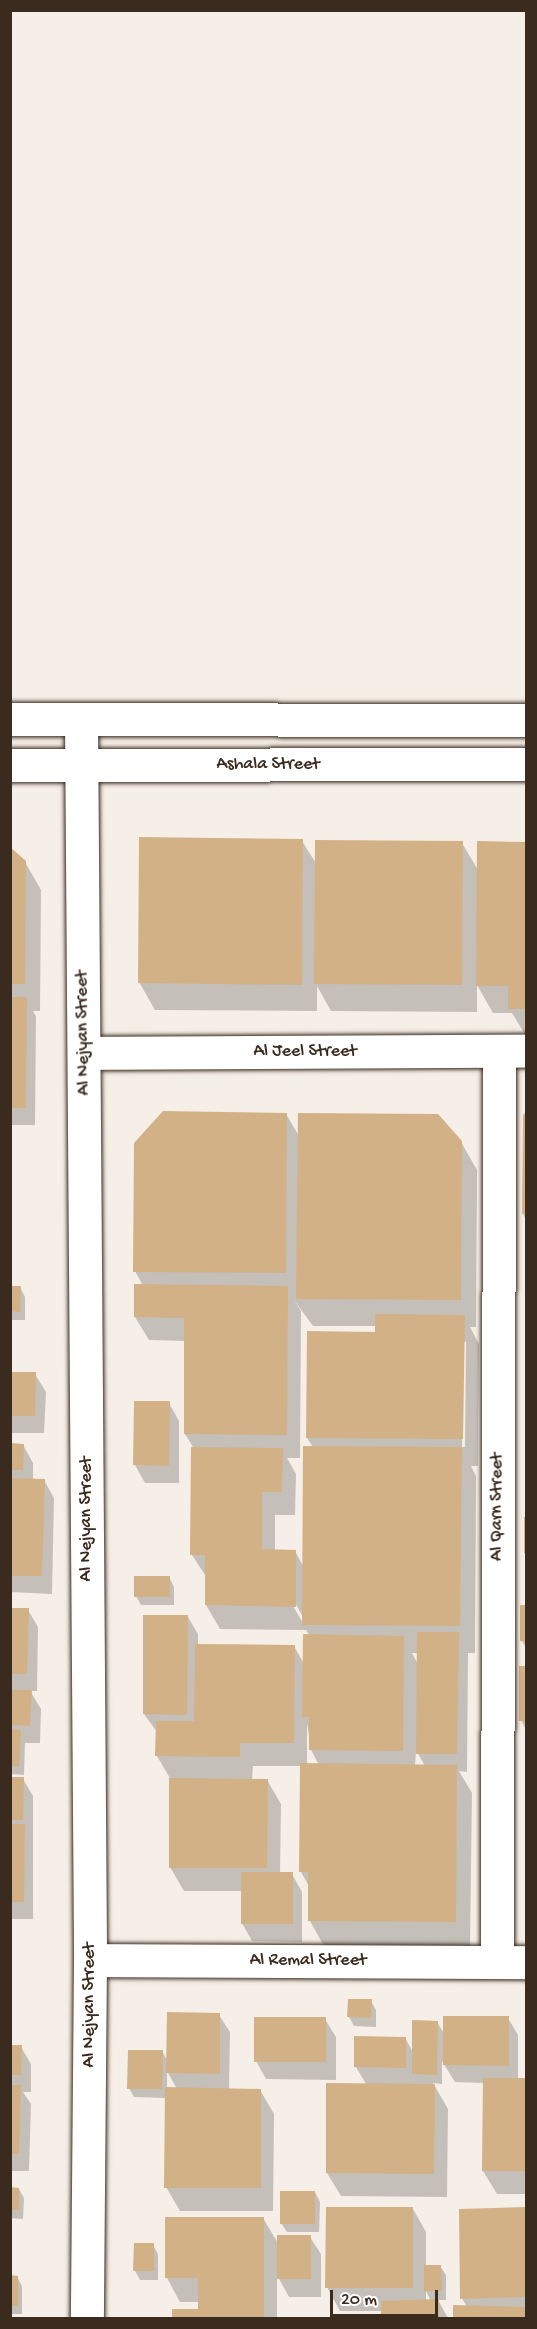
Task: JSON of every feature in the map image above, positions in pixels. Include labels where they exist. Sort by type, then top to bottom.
[{"type":"street","points":[[10,719],[526,720]]},
{"type":"street","name":"Al Nejyan Street","points":[[81,719],[90,1960],[87,2319]]},
{"type":"street","name":"Ashala Street","points":[[10,765],[526,764]]},
{"type":"street","name":"Al Jeel Street","points":[[84,1053],[513,1051]]},
{"type":"street","name":"Al Qarn Street","points":[[512,1962],[513,1051]]},
{"type":"street","name":"Al Remal Street","points":[[90,1960],[512,1962]]},
{"type":"building","points":[[139,837],[303,839],[302,985],[138,983]]},
{"type":"building","points":[[315,840],[463,841],[462,985],[314,984]]},
{"type":"building","points":[[477,841],[526,842],[526,1009],[508,1009],[508,986],[476,986]]},
{"type":"building","points":[[10,847],[26,861],[25,984],[10,984]]},
{"type":"building","points":[[10,997],[27,997],[26,1108],[10,1108]]},
{"type":"building","points":[[163,1111],[287,1113],[286,1273],[133,1272],[134,1143]]},
{"type":"building","points":[[526,1112],[526,1214],[522,1214],[523,1115]]},
{"type":"building","points":[[298,1113],[438,1114],[462,1141],[461,1300],[296,1299]]},
{"type":"building","points":[[134,1284],[288,1286],[287,1435],[184,1434],[184,1318],[134,1317]]},
{"type":"building","points":[[10,1286],[21,1286],[20,1312],[10,1311]]},
{"type":"building","points":[[375,1314],[465,1315],[463,1439],[306,1438],[307,1331],[375,1332]]},
{"type":"building","points":[[10,1372],[36,1372],[35,1416],[10,1416]]},
{"type":"building","points":[[134,1401],[170,1401],[169,1466],[133,1465]]},
{"type":"building","points":[[10,1443],[24,1444],[23,1470],[10,1470]]},
{"type":"building","points":[[303,1446],[462,1447],[460,1626],[302,1625]]},
{"type":"building","points":[[191,1447],[283,1448],[282,1492],[262,1492],[262,1549],[296,1550],[296,1607],[205,1605],[205,1555],[190,1555]]},
{"type":"building","points":[[10,1478],[45,1479],[42,1576],[10,1576]]},
{"type":"building","points":[[524,1517],[526,1517],[526,1554],[524,1553]]},
{"type":"building","points":[[134,1576],[170,1576],[170,1597],[134,1597]]},
{"type":"building","points":[[520,1605],[526,1605],[526,1641],[520,1641]]},
{"type":"building","points":[[10,1608],[29,1608],[27,1674],[10,1674]]},
{"type":"building","points":[[143,1615],[188,1615],[187,1715],[143,1714]]},
{"type":"building","points":[[417,1632],[459,1632],[457,1754],[416,1754]]},
{"type":"building","points":[[303,1634],[404,1636],[403,1751],[309,1750],[309,1717],[302,1717]]},
{"type":"building","points":[[195,1644],[295,1645],[294,1743],[240,1743],[240,1757],[155,1756],[156,1721],[194,1721]]},
{"type":"building","points":[[519,1666],[526,1666],[526,1721],[519,1721]]},
{"type":"building","points":[[10,1690],[32,1690],[30,1726],[10,1725]]},
{"type":"building","points":[[10,1729],[21,1730],[19,1766],[10,1766]]},
{"type":"building","points":[[300,1763],[457,1765],[456,1922],[308,1921],[308,1872],[299,1872]]},
{"type":"building","points":[[10,1777],[24,1777],[23,1820],[10,1820]]},
{"type":"building","points":[[169,1778],[268,1779],[267,1868],[169,1868]]},
{"type":"building","points":[[10,1824],[25,1824],[24,1902],[10,1902]]},
{"type":"building","points":[[241,1872],[293,1872],[293,1924],[241,1924]]},
{"type":"building","points":[[348,1999],[372,1999],[371,2018],[347,2017]]},
{"type":"building","points":[[167,2012],[220,2013],[220,2074],[166,2073]]},
{"type":"building","points":[[443,2016],[509,2016],[509,2066],[443,2065]]},
{"type":"building","points":[[254,2017],[326,2017],[326,2062],[254,2062]]},
{"type":"building","points":[[412,2020],[438,2021],[437,2075],[412,2074]]},
{"type":"building","points":[[354,2036],[406,2037],[406,2068],[354,2067]]},
{"type":"building","points":[[10,2045],[22,2045],[21,2075],[10,2075]]},
{"type":"building","points":[[128,2050],[163,2050],[162,2089],[127,2089]]},
{"type":"building","points":[[483,2078],[526,2078],[526,2171],[482,2171]]},
{"type":"building","points":[[326,2083],[435,2084],[434,2174],[326,2173]]},
{"type":"building","points":[[10,2085],[21,2085],[19,2154],[10,2154]]},
{"type":"building","points":[[165,2087],[261,2089],[261,2188],[164,2188]]},
{"type":"building","points":[[10,2187],[19,2188],[19,2210],[10,2210]]},
{"type":"building","points":[[280,2191],[315,2191],[315,2224],[280,2224]]},
{"type":"building","points":[[326,2207],[413,2207],[413,2288],[325,2288]]},
{"type":"building","points":[[526,2207],[526,2297],[460,2299],[459,2209]]},
{"type":"building","points":[[165,2217],[264,2217],[264,2318],[172,2318],[172,2309],[198,2309],[198,2278],[165,2278]]},
{"type":"building","points":[[277,2235],[311,2235],[311,2279],[277,2279]]},
{"type":"building","points":[[134,2243],[154,2243],[154,2271],[133,2271]]},
{"type":"building","points":[[424,2265],[441,2265],[442,2291],[424,2291]]},
{"type":"building","points":[[10,2275],[18,2276],[18,2306],[10,2306]]},
{"type":"building","points":[[439,2299],[439,2318],[381,2318],[381,2301]]},
{"type":"building","points":[[453,2305],[526,2307],[526,2318],[453,2318]]}]
